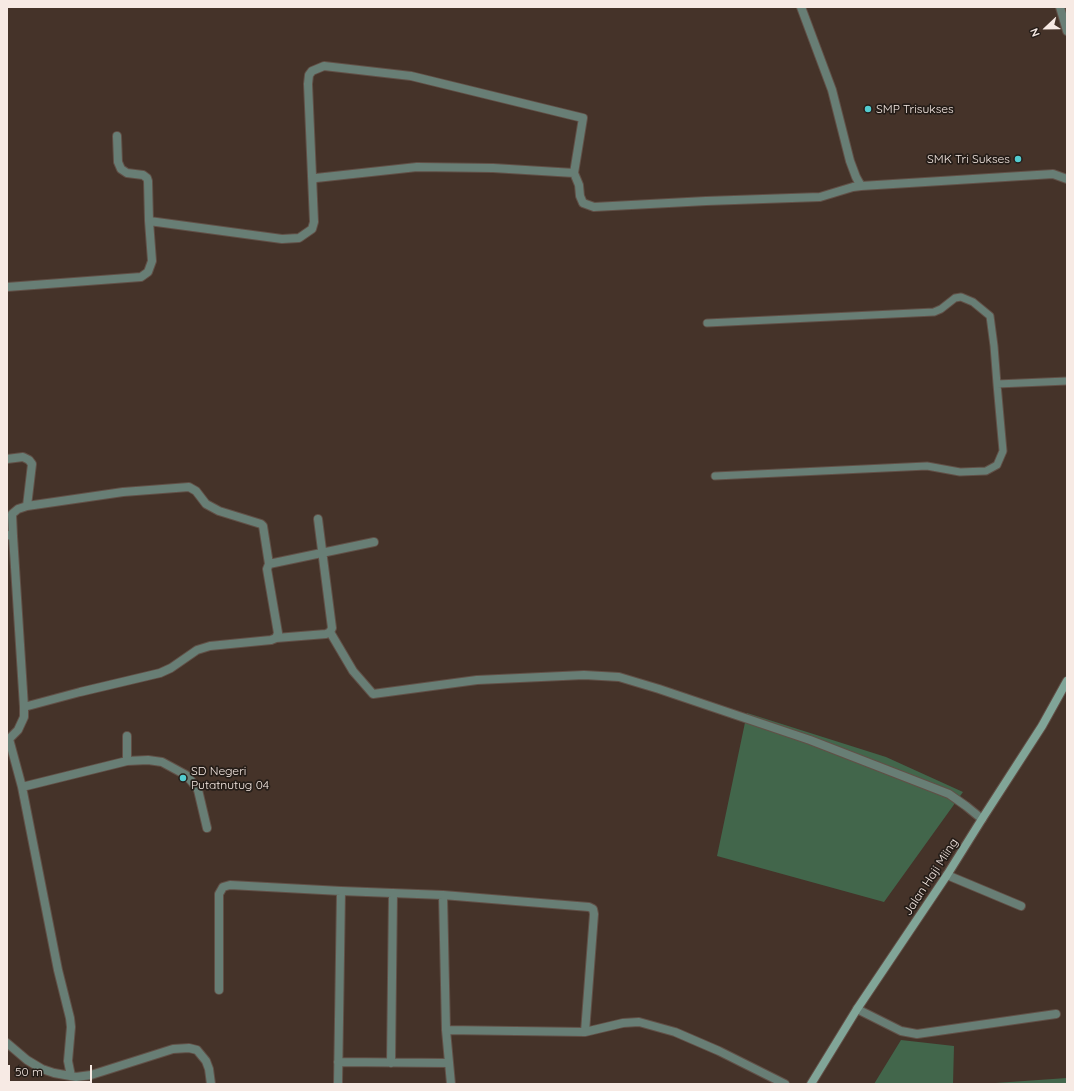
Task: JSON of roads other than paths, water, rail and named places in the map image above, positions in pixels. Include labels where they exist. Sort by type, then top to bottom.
[{"type":"main road","name":"Jalan Haji Miing","points":[[811,1084],[1042,726],[1067,681]]},
{"type":"street","points":[[801,7],[832,90],[850,161],[861,186]]},
{"type":"street","points":[[1060,7],[1067,31]]},
{"type":"street","points":[[149,221],[282,239],[298,238],[312,229],[314,222],[313,180],[308,84],[309,76],[312,71],[324,66],[411,76],[583,118],[574,173],[579,185],[580,196],[583,204],[594,207],[706,200],[820,197],[861,186],[1053,174],[1067,179]]},
{"type":"street","points":[[7,287],[141,277],[148,272],[152,261],[148,181],[144,175],[127,173],[121,169],[118,162],[117,136]]},
{"type":"street","points":[[313,180],[316,178],[417,166],[493,168],[574,173]]},
{"type":"street","points":[[7,459],[23,457],[29,460],[32,464],[27,506]]},
{"type":"street","points":[[71,1076],[68,1061],[71,1027],[70,1018],[58,970],[22,787],[8,739],[18,730],[24,717],[10,535],[12,514],[18,509],[27,506],[123,492],[190,487],[196,491],[206,504],[219,511],[261,524],[263,526],[269,564],[267,569],[278,633],[276,638]]},
{"type":"street","points":[[318,519],[332,628],[330,632],[353,671],[373,694],[477,680],[584,675],[619,677],[810,740],[927,785],[948,794],[982,819]]},
{"type":"street","points":[[269,564],[374,542]]},
{"type":"street","points":[[24,707],[160,673],[171,668],[197,650],[210,646],[326,634],[330,632]]},
{"type":"street","points":[[126,736],[127,761]]},
{"type":"street","points":[[22,787],[127,761],[148,760],[162,762],[186,775],[194,783],[198,790],[207,828]]},
{"type":"street","points":[[947,875],[1021,906]]},
{"type":"street","points":[[219,990],[219,894],[223,887],[230,885],[443,895],[589,907],[593,909],[594,914],[586,1032]]},
{"type":"street","points":[[338,1084],[341,891]]},
{"type":"street","points":[[390,1062],[393,893]]},
{"type":"street","points":[[443,895],[446,1030],[451,1084]]},
{"type":"street","points":[[858,1009],[901,1031],[917,1034],[1056,1014]]},
{"type":"street","points":[[446,1030],[586,1032],[624,1022],[639,1022],[683,1035],[785,1084]]},
{"type":"street","points":[[7,1044],[26,1060],[42,1069],[71,1076],[91,1075],[173,1049],[189,1048],[197,1050],[206,1061],[211,1084]]},
{"type":"street","points":[[338,1062],[449,1063]]},
{"type":"lane","points":[[707,323],[934,312],[941,309],[955,298],[961,297],[973,302],[990,316],[1003,451],[997,465],[986,471],[960,472],[927,466],[715,476]]},
{"type":"lane","points":[[997,384],[1067,382]]},
{"type":"place","name":"SMP Trisukses","points":[[868,109]]},
{"type":"place","name":"SMK Tri Sukses","points":[[1018,159]]},
{"type":"place","name":"SD Negeri Putatnutug 04","points":[[183,778]]}]
